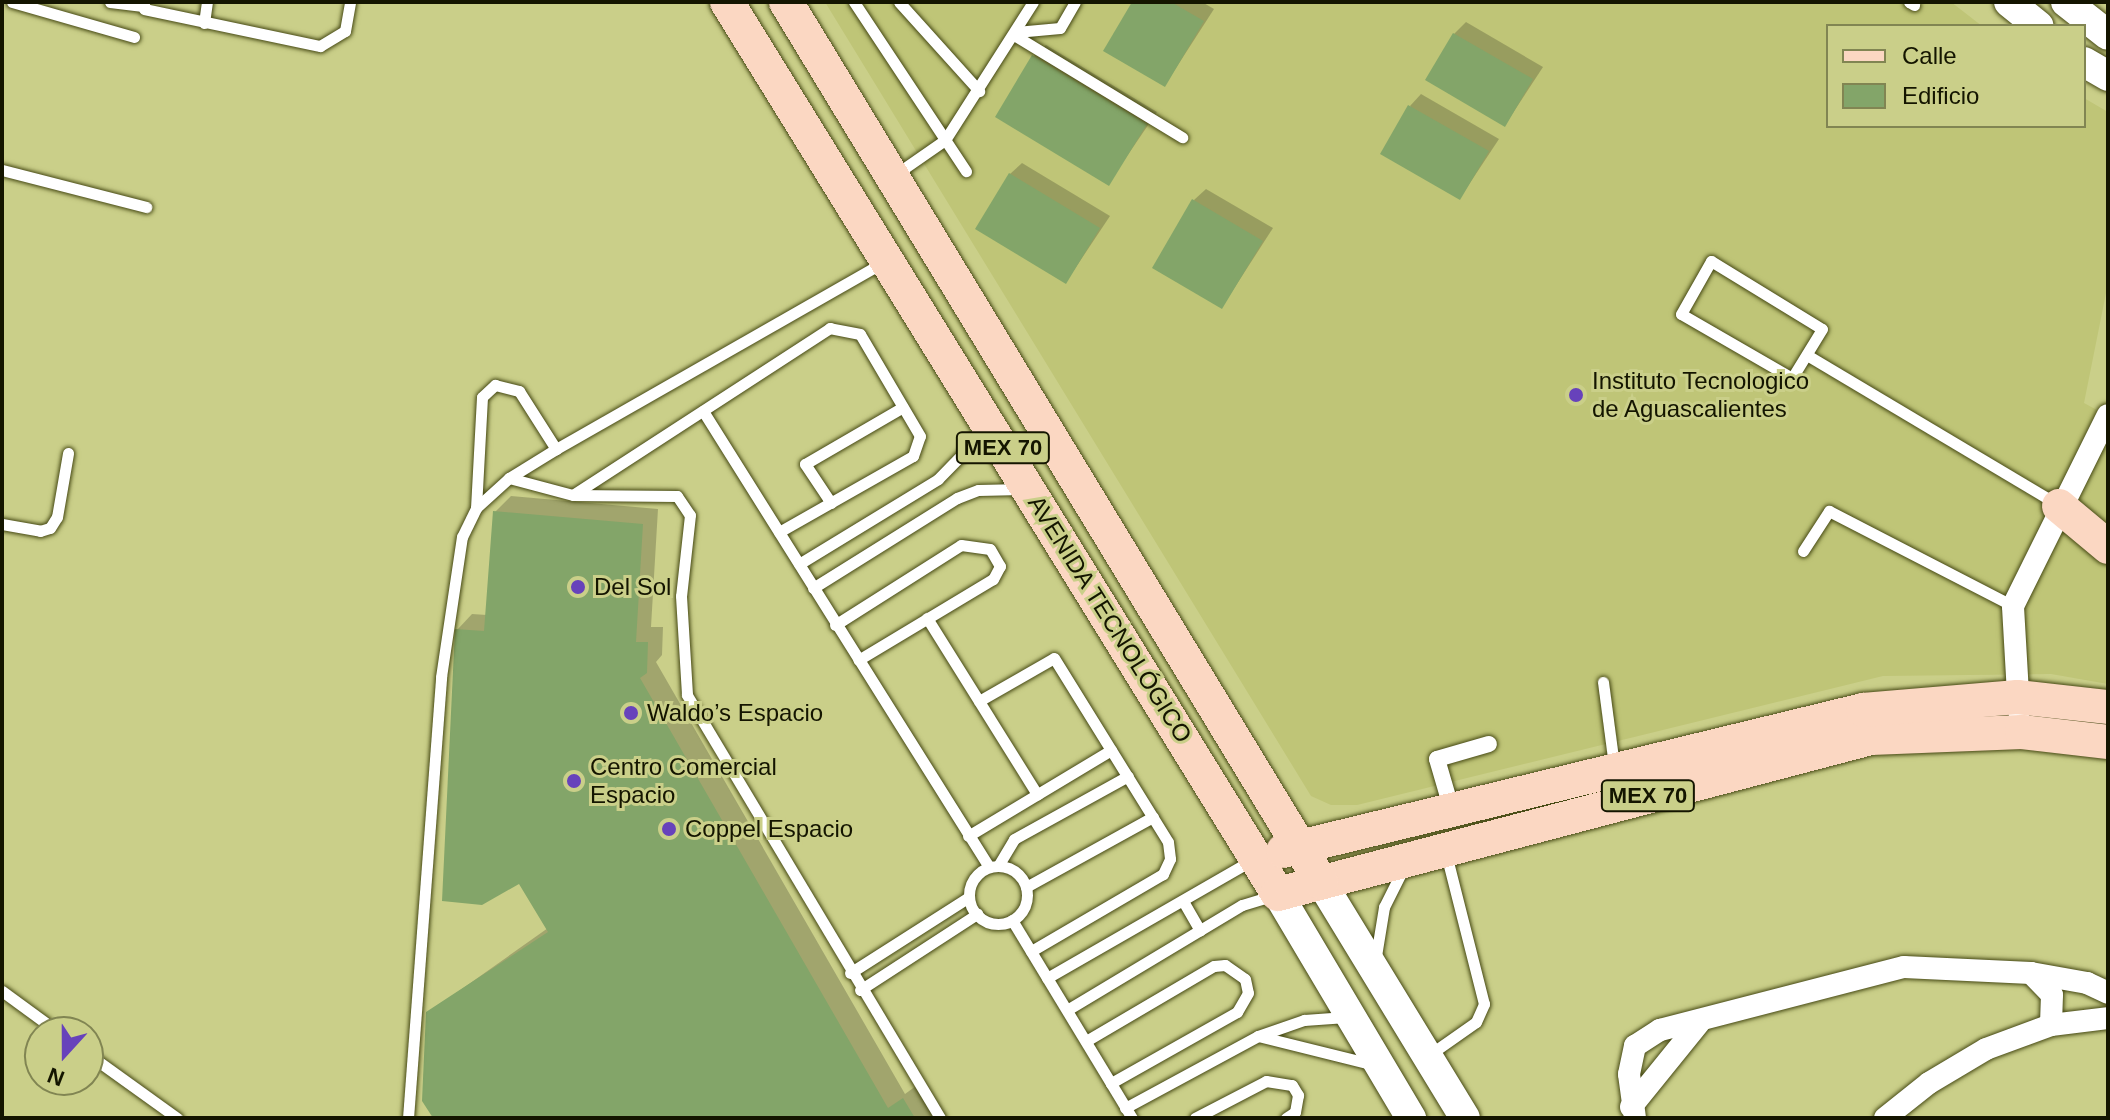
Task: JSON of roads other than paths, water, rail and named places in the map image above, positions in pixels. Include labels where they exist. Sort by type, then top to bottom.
[{"type":"main road","name":"AVENIDA TECNOLÓGICO","points":[[727,2],[1258,857],[1380,1066],[1403,1113]]},
{"type":"main road","name":"AVENIDA TECNOLÓGICO","points":[[786,2],[1303,846],[1321,882],[1465,1118]]},
{"type":"main road","points":[[2009,2],[2036,24]]},
{"type":"main road","points":[[2066,2],[2108,35]]},
{"type":"main road","points":[[2086,63],[2108,76]]},
{"type":"main road","points":[[2059,506],[2108,547]]},
{"type":"main road","name":"MEX 70","points":[[1258,857],[1451,807],[1863,710],[2017,697],[2108,707]]},
{"type":"main road","name":"MEX 70","points":[[1278,894],[1871,738],[2022,732],[2108,742]]},
{"type":"street","points":[[2022,732],[2017,697],[2013,606],[2059,506],[2108,415]]},
{"type":"street","points":[[1451,807],[1437,759],[1489,744]]},
{"type":"street","points":[[1633,1113],[1635,1046],[1660,1030],[1699,1023],[1904,967],[2031,973],[2087,983],[2108,993]]},
{"type":"street","points":[[2031,973],[2052,995],[2051,1025]]},
{"type":"street","points":[[1885,1118],[1929,1083],[1986,1049],[2051,1025],[2108,1018]]},
{"type":"street","points":[[1633,1113],[1699,1023]]},
{"type":"lane","points":[[12,2],[134,37]]},
{"type":"lane","points":[[110,2],[145,6],[204,23],[320,46],[345,31],[350,2]]},
{"type":"lane","points":[[204,23],[207,2]]},
{"type":"lane","points":[[899,2],[979,91]]},
{"type":"lane","points":[[893,177],[945,140],[1033,2]]},
{"type":"lane","points":[[1015,34],[1060,28],[1075,2]]},
{"type":"lane","points":[[856,3],[966,171]]},
{"type":"lane","points":[[1015,34],[1182,137]]},
{"type":"lane","points":[[2,170],[146,207]]},
{"type":"lane","points":[[408,1118],[441,677],[462,537],[476,508],[509,478],[556,449],[887,260]]},
{"type":"lane","points":[[1711,261],[1822,329],[1807,355],[1792,378],[1681,314],[1711,261]]},
{"type":"lane","points":[[573,495],[830,328],[860,334],[920,436],[913,456],[779,532]]},
{"type":"lane","points":[[1807,355],[2059,506]]},
{"type":"lane","points":[[476,508],[482,397],[495,385],[519,391],[556,449]]},
{"type":"lane","points":[[831,503],[805,464],[903,407]]},
{"type":"lane","points":[[703,411],[968,836],[994,866],[1015,872],[1026,887],[1024,906],[1012,920],[994,923],[977,914],[969,897],[973,879],[994,866],[1014,839],[1128,776]]},
{"type":"lane","points":[[799,564],[938,479],[990,426]]},
{"type":"lane","points":[[2,524],[40,531],[50,528],[68,453]]},
{"type":"lane","points":[[509,478],[573,495],[677,496],[690,515],[681,596],[687,695],[860,990],[940,1118]]},
{"type":"lane","points":[[813,588],[957,498],[987,489],[1029,489]]},
{"type":"lane","points":[[1803,551],[1829,511],[2013,606]]},
{"type":"lane","points":[[835,625],[961,545],[990,549],[1000,566],[993,579],[858,660]]},
{"type":"lane","points":[[927,618],[1037,794]]},
{"type":"lane","points":[[979,701],[1054,658],[1168,842],[1170,859],[1163,874],[1031,951]]},
{"type":"lane","points":[[1603,682],[1614,771]]},
{"type":"lane","points":[[968,836],[1111,750]]},
{"type":"lane","points":[[1026,887],[1153,817]]},
{"type":"lane","points":[[1427,1056],[1476,1022],[1484,1004],[1445,849]]},
{"type":"lane","points":[[1047,978],[1258,857]]},
{"type":"lane","points":[[1376,973],[1384,907],[1408,859]]},
{"type":"lane","points":[[1067,1010],[1242,905],[1278,894]]},
{"type":"lane","points":[[850,973],[969,897]]},
{"type":"lane","points":[[1183,901],[1200,930]]},
{"type":"lane","points":[[860,990],[977,914]]},
{"type":"lane","points":[[1012,920],[1128,1113],[1258,1036],[1304,1020],[1351,1017]]},
{"type":"lane","points":[[1086,1041],[1214,966],[1225,965],[1245,979],[1248,993],[1237,1012],[1111,1083]]},
{"type":"lane","points":[[2,991],[36,1016]]},
{"type":"lane","points":[[1258,1036],[1380,1066]]},
{"type":"lane","points":[[104,1066],[177,1118]]},
{"type":"lane","points":[[1195,1118],[1266,1081],[1292,1085],[1298,1095],[1295,1112],[1286,1118]]},
{"type":"place","name":"Instituto Tecnologico de Aguascalientes","points":[[1576,395]]},
{"type":"place","name":"Del Sol","points":[[578,587]]},
{"type":"place","name":"Waldo’s Espacio","points":[[631,713]]},
{"type":"place","name":"Centro Comercial Espacio","points":[[574,781]]},
{"type":"place","name":"Coppel Espacio","points":[[669,829]]}]
